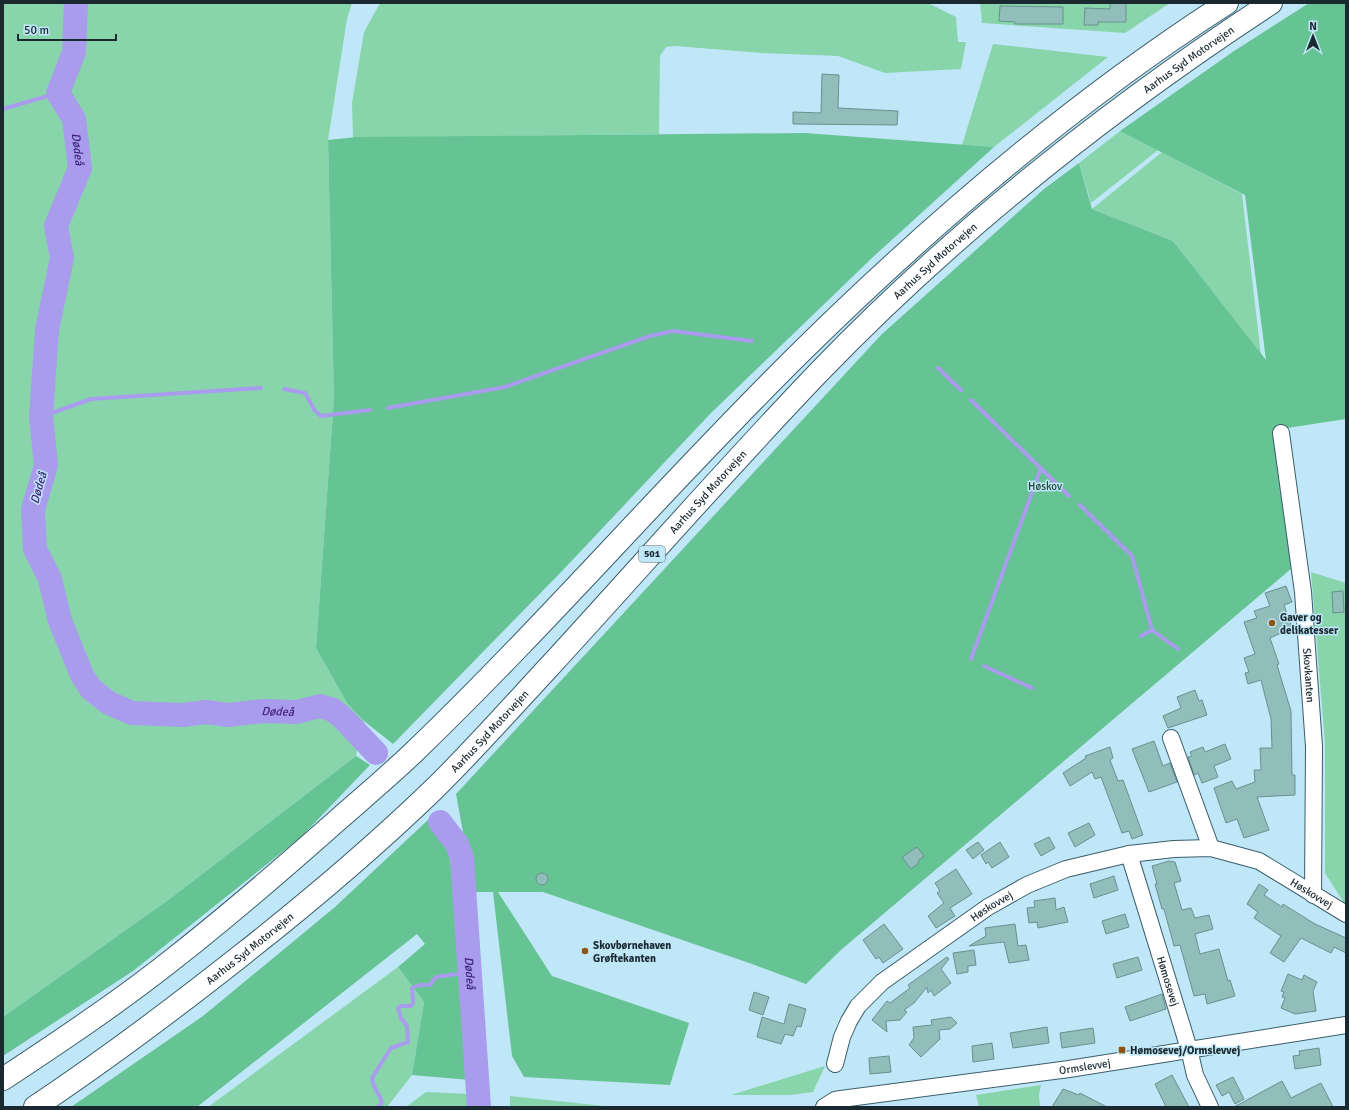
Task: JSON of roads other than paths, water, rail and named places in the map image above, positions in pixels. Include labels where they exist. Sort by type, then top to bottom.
[{"type":"highway","points":[[3,1079],[101,1012],[177,956],[290,863],[413,753],[572,591],[801,352],[896,262],[992,178],[1084,104],[1191,26],[1226,3]]},
{"type":"highway","name":"Aarhus Syd Motorvejen","points":[[35,1107],[122,1047],[317,895],[434,789],[503,718],[820,371],[912,282],[1012,194],[1107,119],[1204,47],[1271,3]]},
{"type":"street","name":"Skovkanten","points":[[1281,433],[1300,566],[1314,747],[1313,895]]},
{"type":"street","points":[[1171,738],[1211,848]]},
{"type":"street","name":"Høskovvej","points":[[835,1064],[842,1037],[849,1021],[858,1006],[882,982],[988,907],[1027,885],[1066,869],[1129,854],[1174,849],[1211,848],[1259,861],[1346,914]]},
{"type":"street","name":"Hømosevej","points":[[1129,854],[1195,1075],[1210,1107]]},
{"type":"street","name":"Ormslevvej","points":[[824,1107],[834,1100],[1055,1071],[1346,1025]]},
{"type":"waterway","name":"Dødeå","points":[[76,3],[74,52],[58,93],[74,119],[80,168],[56,226],[62,258],[47,330],[41,417],[46,465],[33,510],[35,549],[50,579],[60,621],[82,675],[91,689],[109,703],[132,713],[183,715],[206,712],[228,715],[264,711],[297,712],[320,706],[333,710],[344,719],[376,753]]},
{"type":"waterway","points":[[3,109],[58,93]]},
{"type":"waterway","points":[[388,408],[505,387],[650,336],[673,331],[752,341]]},
{"type":"waterway","points":[[938,368],[961,390]]},
{"type":"waterway","points":[[41,417],[91,399],[261,388]]},
{"type":"waterway","points":[[284,389],[305,393],[315,411],[321,416],[370,410]]},
{"type":"waterway","points":[[971,400],[1069,496]]},
{"type":"waterway","points":[[971,659],[1041,468]]},
{"type":"waterway","points":[[1080,505],[1132,556],[1152,630],[1178,649]]},
{"type":"waterway","points":[[1141,636],[1152,630]]},
{"type":"waterway","points":[[984,666],[1032,688]]},
{"type":"waterway","name":"Dødeå","points":[[440,822],[457,844],[462,858],[479,1107]]},
{"type":"waterway","points":[[378,1107],[382,1102],[372,1078],[391,1048],[408,1042],[407,1026],[401,1018],[398,1008],[401,1006],[411,1006],[413,1003],[412,988],[419,985],[430,985],[436,977],[470,972]]},
{"type":"place","name":"Gaver og delikatesser","points":[[1272,623]]},
{"type":"place","name":"Skovbørnehaven Grøftekanten","points":[[585,951]]},
{"type":"place","name":"Hømosevej/Ormslevvej","points":[[1122,1050]]},
{"type":"park label","name":"Høskov","points":[[1045,486]]}]
